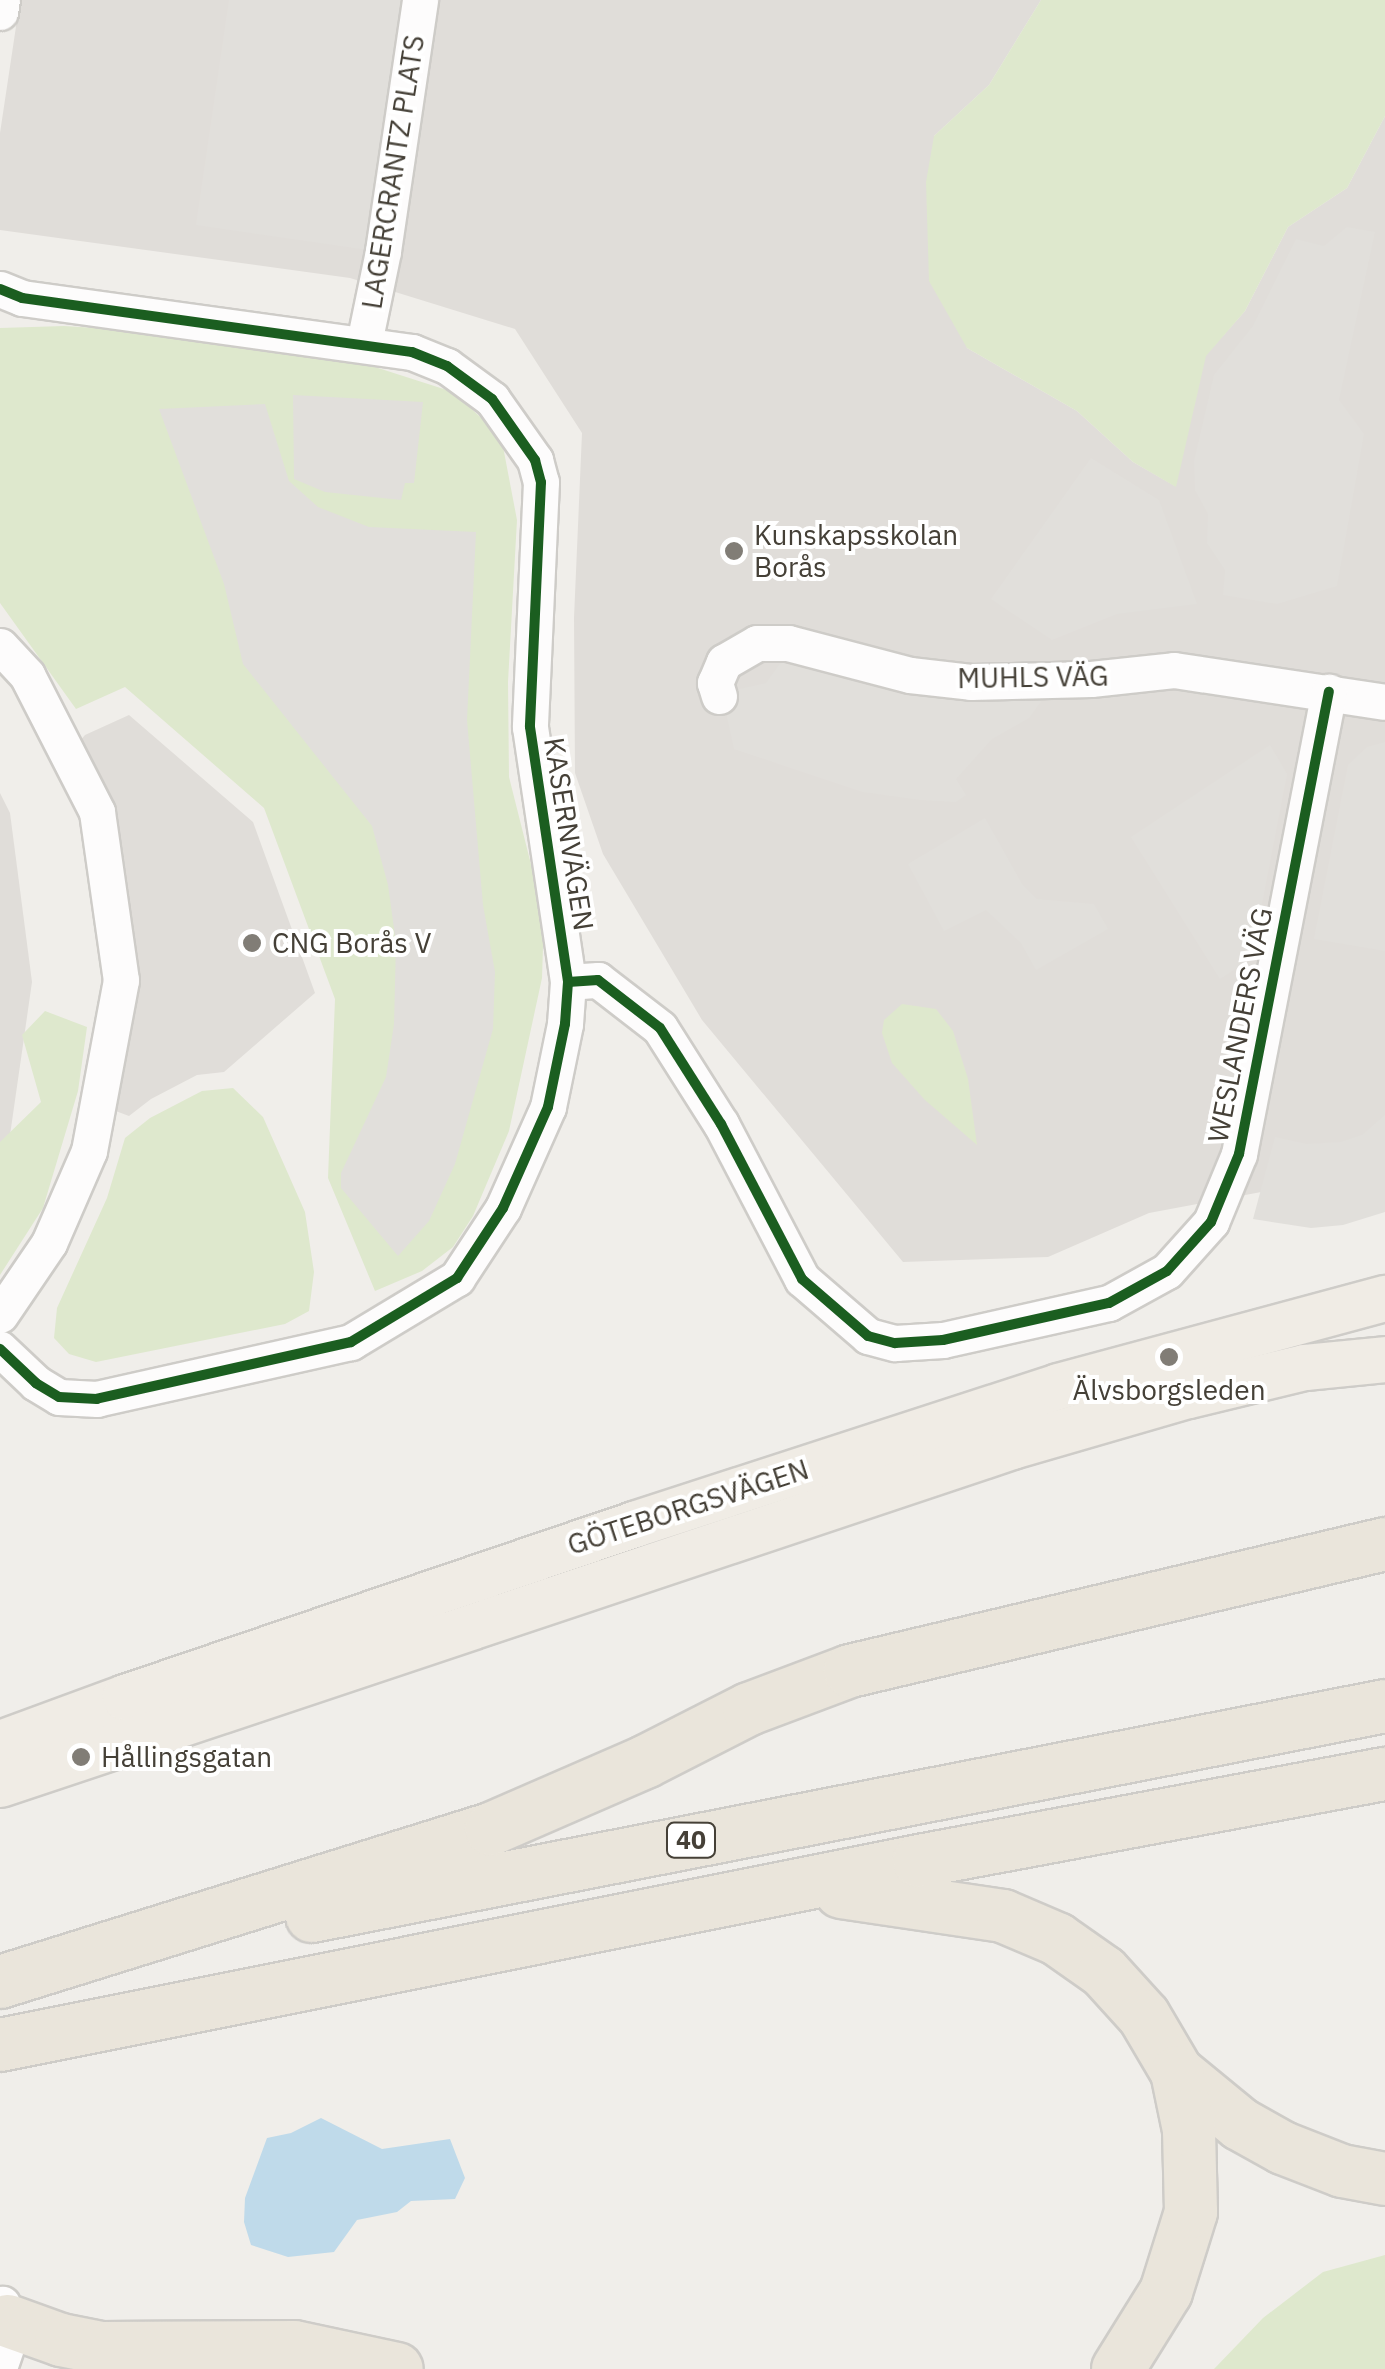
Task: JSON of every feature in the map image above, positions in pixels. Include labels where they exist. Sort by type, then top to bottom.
[{"type":"highway","points":[[0,1982],[491,1830],[645,1762],[749,1709],[850,1671],[1385,1544]]},
{"type":"highway","name":"40","points":[[0,1982],[500,1876],[1385,1706]]},
{"type":"highway","name":"40","points":[[0,2045],[790,1886],[1385,1774]]},
{"type":"highway","points":[[790,1886],[1003,1916],[1057,1939],[1104,1972],[1144,2016],[1177,2072],[1189,2130],[1191,2212],[1166,2292],[1118,2369]]},
{"type":"highway","points":[[1177,2072],[1240,2124],[1283,2148],[1342,2172],[1385,2178]]},
{"type":"highway","points":[[3,2329],[101,2348],[294,2347],[397,2369]]},
{"type":"main road","name":"GÖTEBORGSVÄGEN","points":[[0,1744],[634,1524],[1058,1386],[1385,1298]]},
{"type":"main road","name":"GÖTEBORGSVÄGEN","points":[[0,1784],[1012,1446],[1188,1395],[1305,1367],[1385,1359]]},
{"type":"street","points":[[0,12],[2,0]]},
{"type":"street","name":"LAGERCRANTZ PLATS","points":[[364,343],[386,232],[420,0]]},
{"type":"street","name":"KASERNVÄGEN","points":[[0,289],[22,298],[412,352],[472,382],[492,399],[535,460],[541,482],[529,681],[530,727],[568,982],[566,1024],[548,1107],[503,1208],[457,1278],[351,1342],[97,1399],[60,1397],[36,1383],[0,1349]]},
{"type":"street","name":"MUHLS VÄG","points":[[719,696],[717,671],[740,651],[757,643],[788,643],[910,675],[971,682],[1090,679],[1174,670],[1385,702]]},
{"type":"street","points":[[0,646],[27,675],[97,812],[121,980],[102,1100],[77,1185],[49,1244],[0,1315]]},
{"type":"street","name":"WESLANDERS VÄG","points":[[568,982],[598,980],[660,1028],[720,1124],[802,1280],[868,1336],[895,1343],[943,1340],[1110,1303],[1167,1270],[1211,1222],[1239,1154],[1329,692]]},
{"type":"shaded area","points":[[20,0],[1041,0],[989,85],[934,136],[967,348],[1077,411],[1133,462],[1175,486],[1205,356],[1245,311],[1288,227],[1347,188],[1385,116],[1385,1169],[1149,1213],[1048,1257],[903,1262],[702,1020],[603,854],[575,773],[574,618],[582,433],[515,329],[350,278],[0,230],[0,133]]},
{"type":"shaded area","points":[[229,0],[412,0],[375,251],[196,225]]},
{"type":"shaded area","points":[[1347,227],[1375,232],[1339,400],[1364,434],[1337,586],[1277,604],[1223,595],[1225,570],[1207,543],[1208,514],[1195,490],[1194,461],[1214,375],[1253,326],[1296,239],[1324,246]]},
{"type":"shaded area","points":[[293,395],[423,402],[414,483],[405,483],[401,500],[325,492],[294,479]]},
{"type":"shaded area","points":[[265,404],[289,481],[318,507],[369,527],[476,532],[467,720],[483,905],[495,972],[493,1029],[455,1164],[429,1221],[398,1256],[341,1188],[341,1173],[386,1077],[394,1024],[396,943],[388,885],[372,826],[243,664],[224,584],[159,409]]},
{"type":"shaded area","points":[[1091,458],[1159,500],[1197,604],[1117,614],[1052,640],[991,599]]},
{"type":"shaded area","points":[[797,656],[1048,692],[1029,718],[992,739],[956,779],[966,795],[956,802],[863,792],[734,749],[727,717],[731,691],[766,683],[779,665]]},
{"type":"shaded area","points":[[129,715],[253,822],[315,993],[224,1072],[197,1075],[151,1099],[129,1116],[105,1107],[125,975],[68,755],[85,735]]},
{"type":"shaded area","points":[[1385,742],[1385,951],[1314,939],[1348,765],[1367,747]]},
{"type":"shaded area","points":[[1270,745],[1287,774],[1253,950],[1240,966],[1220,979],[1131,837]]},
{"type":"shaded area","points":[[0,793],[10,813],[32,982],[7,1156],[0,1166]]},
{"type":"shaded area","points":[[985,818],[1022,884],[1037,899],[1094,904],[1108,929],[1036,970],[1021,943],[986,910],[944,931],[908,864]]},
{"type":"shaded area","points":[[1385,1115],[1385,1212],[1343,1225],[1311,1228],[1253,1219],[1275,1137],[1307,1144],[1341,1142],[1362,1135]]},
{"type":"green space","points":[[1041,0],[1385,0],[1385,116],[1347,188],[1288,227],[1245,311],[1206,356],[1176,487],[1133,462],[1077,411],[967,348],[929,281],[926,182],[934,136],[989,85]]},
{"type":"green space","points":[[64,326],[160,332],[375,367],[453,392],[501,436],[517,520],[508,682],[509,777],[544,916],[542,978],[509,1131],[473,1216],[453,1247],[422,1271],[375,1291],[328,1178],[335,999],[264,808],[125,687],[76,709],[0,603],[0,328]]},
{"type":"green space","points":[[902,1004],[936,1009],[953,1031],[968,1079],[977,1145],[925,1100],[892,1063],[882,1033],[884,1020]]},
{"type":"green space","points":[[45,1011],[87,1027],[78,1091],[43,1208],[0,1275],[0,1142],[41,1102],[22,1035]]},
{"type":"green space","points":[[233,1088],[263,1117],[305,1212],[314,1272],[309,1311],[285,1324],[96,1362],[69,1354],[54,1338],[57,1308],[107,1198],[125,1138],[150,1118],[202,1091]]},
{"type":"green space","points":[[1385,2255],[1385,2369],[1214,2369],[1263,2318],[1323,2272]]},
{"type":"water","points":[[321,2118],[382,2149],[450,2139],[465,2178],[455,2199],[411,2201],[397,2212],[357,2220],[334,2252],[288,2257],[251,2245],[244,2222],[245,2198],[267,2138],[291,2133]]},
{"type":"cycle path","points":[[0,289],[22,298],[412,352],[447,366],[492,399],[535,460],[541,482],[530,727],[568,982],[565,1024],[548,1107],[503,1208],[457,1278],[351,1342],[97,1399],[59,1397],[36,1383],[0,1349]]},
{"type":"cycle path","points":[[568,982],[598,980],[660,1028],[721,1124],[802,1279],[868,1336],[895,1343],[943,1340],[1109,1303],[1167,1271],[1211,1222],[1239,1154],[1329,692]]},
{"type":"place","name":"Kunskapsskolan Borås","points":[[734,551]]},
{"type":"place","name":"CNG Borås V","points":[[252,943]]},
{"type":"place","name":"Älvsborgsleden","points":[[1169,1357]]},
{"type":"place","name":"Hållingsgatan","points":[[81,1757]]}]
